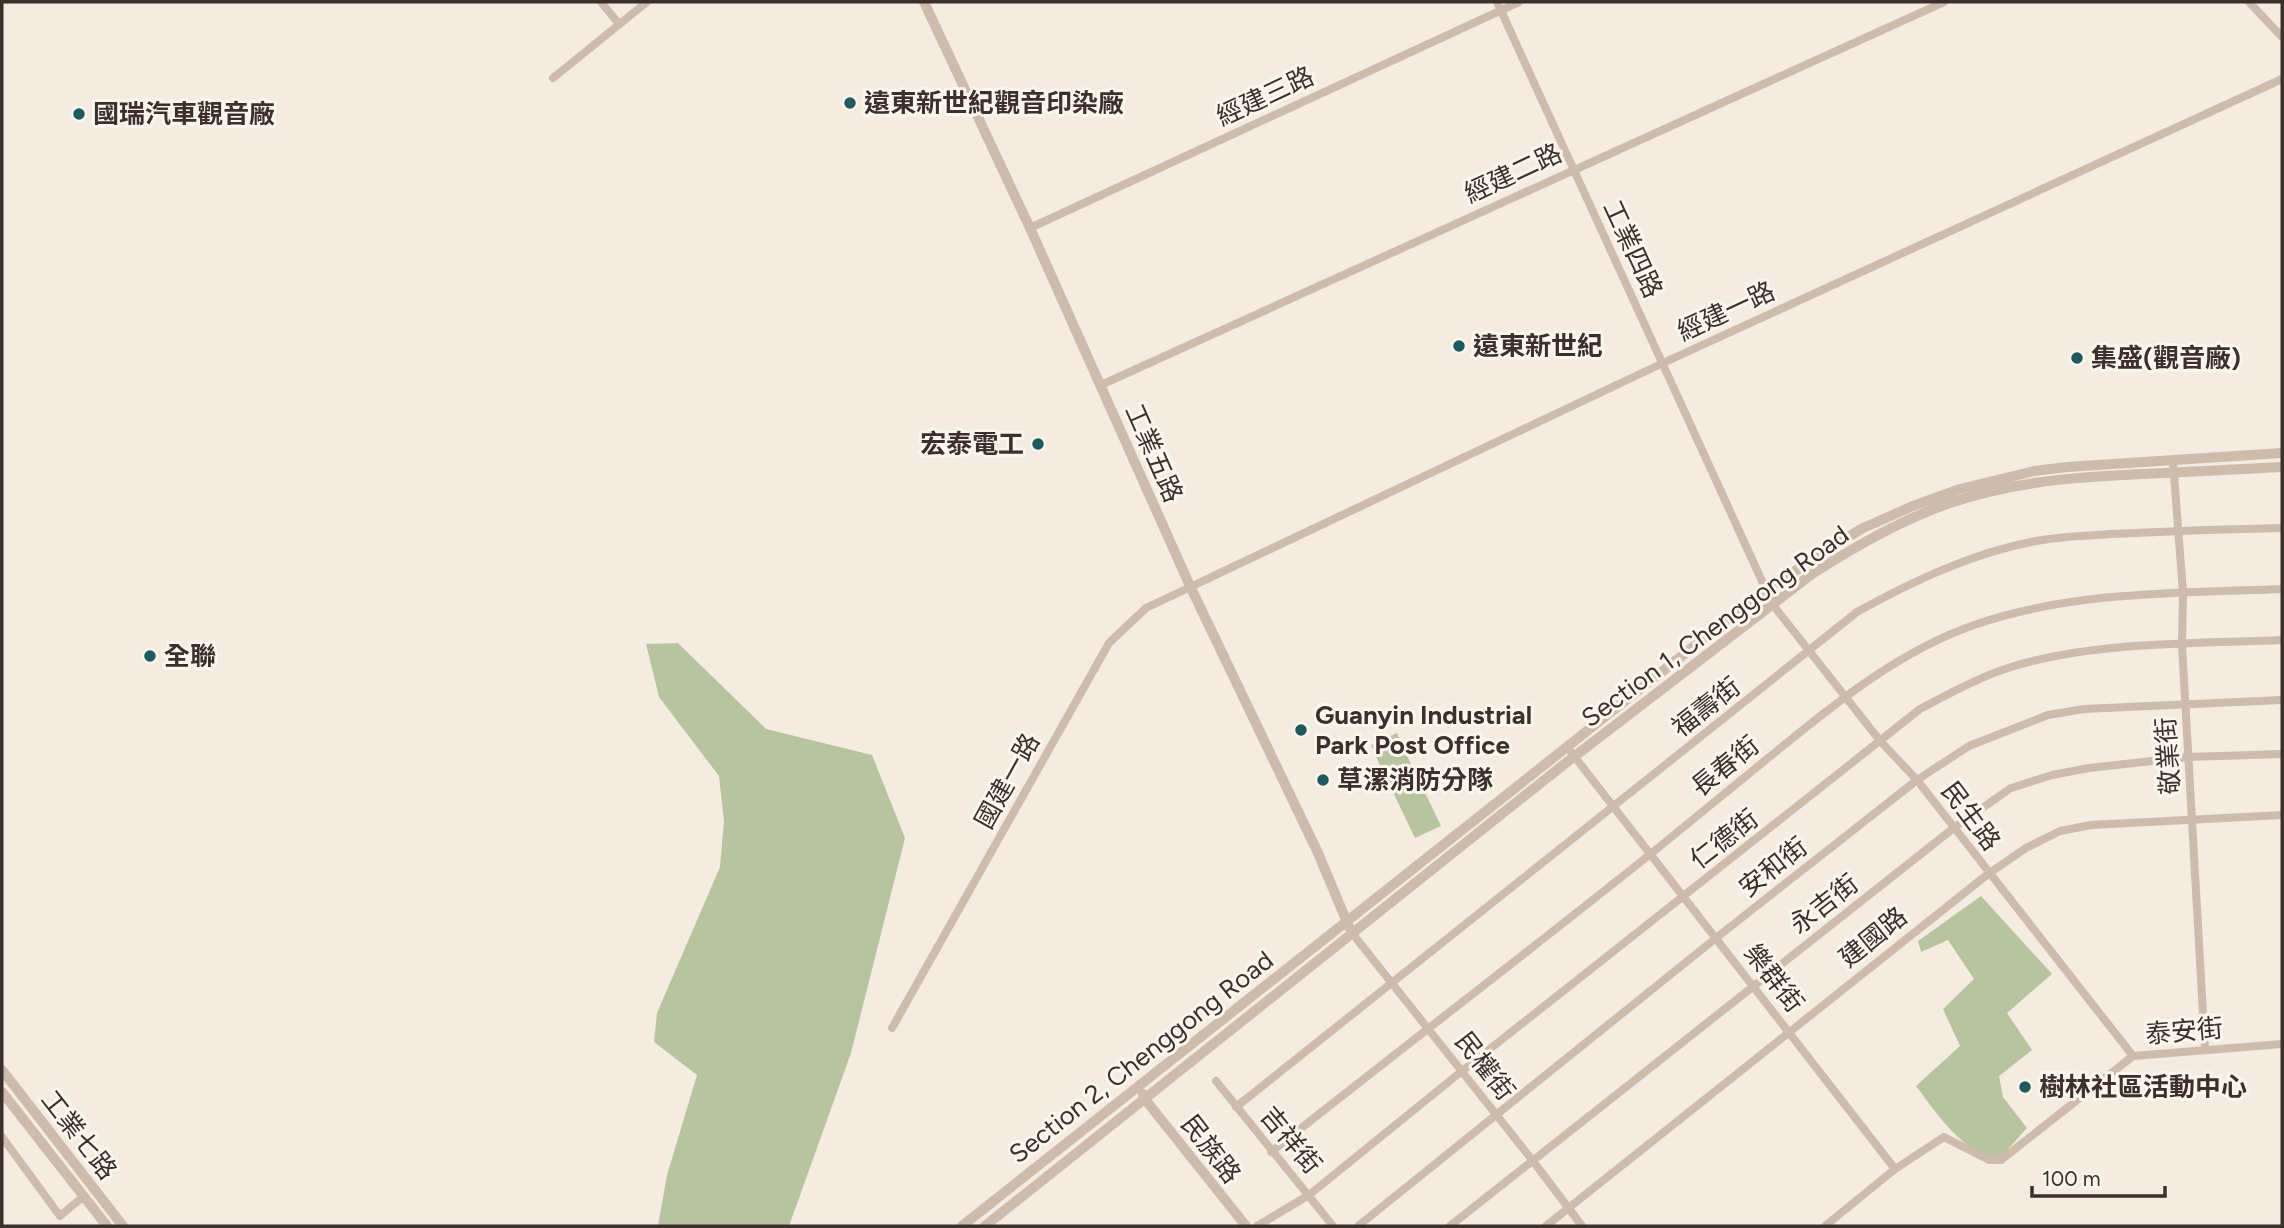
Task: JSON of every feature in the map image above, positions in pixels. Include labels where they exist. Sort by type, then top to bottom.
[{"type":"street","points":[[601,2],[619,24]]},
{"type":"street","points":[[553,78],[647,2]]},
{"type":"street","name":"工業五路","points":[[924,2],[1030,228],[1190,586],[1318,853],[1352,933]]},
{"type":"street","name":"經建三路","points":[[1030,228],[1499,6],[1519,2]]},
{"type":"street","name":"經建二路","points":[[1101,385],[1944,2]]},
{"type":"street","points":[[2249,2],[2282,37]]},
{"type":"street","name":"工業四路","points":[[1499,6],[1773,605]]},
{"type":"street","name":"經建一路","points":[[1190,586],[1663,363],[2282,79]]},
{"type":"street","name":"Section 1, Chenggong Road","points":[[1352,933],[1765,590],[1861,529],[1960,489],[2034,471],[2282,453]]},
{"type":"street","name":"敬業街","points":[[2172,461],[2183,593],[2182,645],[2204,1049]]},
{"type":"street","name":"Section 1, Chenggong Road","points":[[1346,922],[1571,751],[1773,605],[1812,573],[1875,536],[1948,504],[2039,481],[2282,467]]},
{"type":"street","name":"福壽街","points":[[1236,1107],[1857,612],[1900,589],[1985,554],[2037,541],[2176,530],[2282,528]]},
{"type":"street","name":"國建一路","points":[[892,1028],[1110,643],[1146,608],[1190,586]]},
{"type":"street","name":"長春街","points":[[1271,1152],[1650,854],[1845,695],[1896,663],[1935,642],[1993,619],[2048,604],[2183,593],[2282,589]]},
{"type":"street","name":"民生路","points":[[1773,605],[1881,742],[1917,780],[2133,1056]]},
{"type":"street","name":"仁德街","points":[[1257,1226],[1309,1195],[1920,709],[2002,669],[2042,659],[2096,650],[2282,640]]},
{"type":"street","name":"安和街","points":[[1358,1226],[1917,780],[1969,746],[2048,715],[2084,709],[2282,700]]},
{"type":"street","name":"樂群街","points":[[1571,751],[1895,1169]]},
{"type":"street","name":"永吉街","points":[[1450,1226],[1955,828],[2011,788],[2052,775],[2089,768],[2188,757],[2282,754]]},
{"type":"street","name":"建國路","points":[[1546,1226],[1988,874],[2026,848],[2060,831],[2091,825],[2282,815]]},
{"type":"street","name":"Section 2, Chenggong Road","points":[[962,1226],[1346,922]]},
{"type":"street","name":"Section 2, Chenggong Road","points":[[985,1226],[1352,933]]},
{"type":"street","name":"民權街","points":[[1352,933],[1582,1226]]},
{"type":"street","name":"泰安街","points":[[1825,1226],[1895,1169],[1944,1137],[1989,1160],[2001,1160],[2133,1056],[2282,1044]]},
{"type":"street","name":"工業七路","points":[[2,1070],[123,1226]]},
{"type":"street","name":"吉祥街","points":[[1216,1081],[1333,1226]]},
{"type":"street","points":[[1141,1084],[1144,1098]]},
{"type":"street","name":"工業七路","points":[[2,1092],[107,1226]]},
{"type":"street","name":"民族路","points":[[1144,1098],[1246,1226]]},
{"type":"street","points":[[2,1137],[60,1216],[84,1196]]},
{"type":"green space","points":[[678,643],[766,729],[872,755],[905,838],[851,1053],[789,1226],[658,1226],[667,1175],[697,1075],[654,1042],[657,1013],[720,867],[724,821],[719,776],[659,697],[646,644]]},
{"type":"green space","points":[[1397,733],[1417,778],[1391,790],[1371,745]]},
{"type":"green space","points":[[1419,780],[1441,826],[1415,838],[1393,792]]},
{"type":"green space","points":[[1981,896],[2052,974],[2007,1013],[2032,1050],[1999,1076],[2003,1097],[2027,1128],[2001,1157],[1988,1156],[1976,1150],[1952,1132],[1916,1086],[1960,1046],[1943,1009],[1974,979],[1948,940],[1921,952],[1918,941]]},
{"type":"place","name":"遠東新世紀觀音印染廠","points":[[850,103]]},
{"type":"place","name":"國瑞汽車觀音廠","points":[[79,114]]},
{"type":"place","name":"遠東新世紀","points":[[1459,346]]},
{"type":"place","name":"集盛(觀音廠)","points":[[2077,358]]},
{"type":"place","name":"宏泰電工","points":[[1038,444]]},
{"type":"place","name":"全聯","points":[[150,656]]},
{"type":"place","name":"Guanyin Industrial Park Post Office","points":[[1301,730]]},
{"type":"place","name":"草漯消防分隊","points":[[1323,780]]},
{"type":"place","name":"樹林社區活動中心","points":[[2025,1087]]}]
